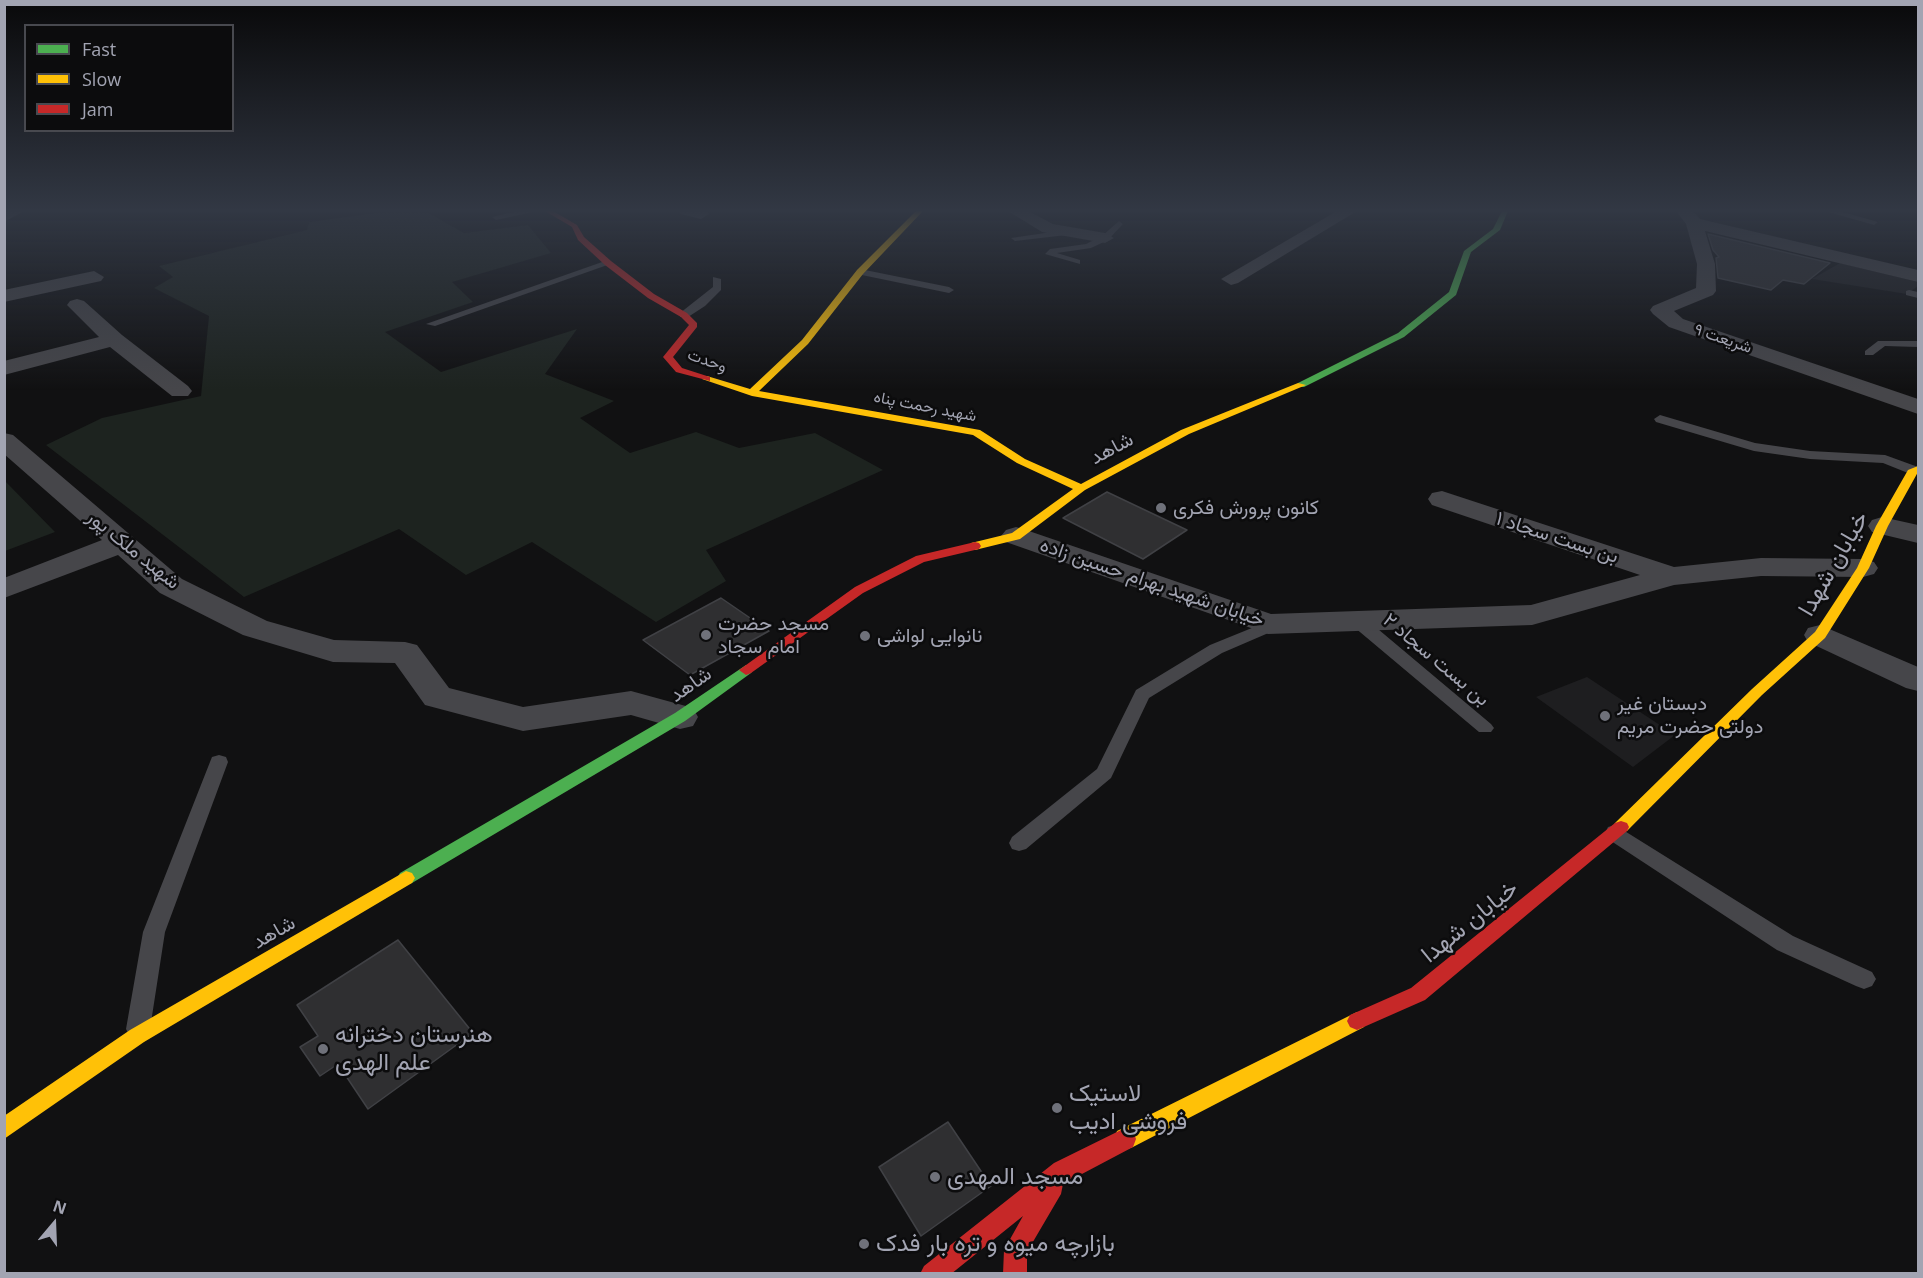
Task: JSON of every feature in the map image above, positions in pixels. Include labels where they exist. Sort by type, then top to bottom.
[{"type":"street","points":[[618,271],[651,296],[684,315]]},
{"type":"street","points":[[1231,279],[1246,271]]},
{"type":"street","name":"شاهد","points":[[4,1129],[137,1036],[680,717],[859,590],[920,559],[1016,536],[1081,488],[1185,432],[1316,379],[1401,335],[1453,293],[1461,271]]},
{"type":"street","name":"شریعت ۹","points":[[1706,271],[1706,291],[1660,310],[1676,323],[1918,406]]},
{"type":"street","points":[[1897,271],[1918,276]]},
{"type":"street","points":[[752,393],[805,342],[861,272]]},
{"type":"street","points":[[4,296],[94,277]]},
{"type":"street","points":[[76,305],[114,340],[180,391]]},
{"type":"street","name":"وحدت","points":[[684,315],[694,325],[668,357],[679,370],[752,393]]},
{"type":"street","points":[[4,368],[114,340]]},
{"type":"street","name":"شهید رحمت پناه","points":[[752,393],[976,432],[1021,461],[1081,488]]},
{"type":"street","name":"شهید ملک پور","points":[[4,440],[171,586],[255,628],[333,651],[405,653],[437,697],[523,719],[631,703],[680,717]]},
{"type":"street","name":"خیابان شهدا","points":[[932,1274],[1062,1171],[1336,1031],[1418,994],[1615,833],[1757,692],[1820,635],[1863,568],[1882,526],[1916,469]]},
{"type":"street","name":"بن بست سجاد ۱","points":[[1442,500],[1672,576]]},
{"type":"street","points":[[1882,526],[1918,534]]},
{"type":"street","name":"خیابان شهید بهرام حسین زاده","points":[[1016,536],[1274,624],[1360,623],[1532,615],[1672,576]]},
{"type":"street","points":[[4,589],[121,543]]},
{"type":"street","points":[[1672,576],[1761,567],[1863,568]]},
{"type":"street","points":[[1820,635],[1918,680]]},
{"type":"street","points":[[1015,1274],[1016,1250],[1062,1171]]},
{"type":"lane","points":[[431,324],[586,271]]},
{"type":"lane","points":[[861,272],[949,290]]},
{"type":"lane","points":[[684,315],[701,304],[718,288],[716,279]]},
{"type":"lane","points":[[1869,353],[1882,343],[1918,344]]},
{"type":"lane","points":[[1660,419],[1754,447],[1810,455],[1885,459],[1916,469]]},
{"type":"lane","name":"بن بست سجاد ۲","points":[[1360,623],[1485,728]]},
{"type":"lane","points":[[1019,843],[1104,773],[1142,694],[1216,649],[1274,624]]},
{"type":"lane","points":[[137,1036],[154,933],[219,762]]},
{"type":"lane","points":[[1615,833],[1785,943],[1864,979]]},
{"type":"shaded area","points":[[165,271],[491,271],[452,282],[473,302],[385,332],[441,372],[577,329],[545,374],[614,401],[580,418],[630,453],[696,432],[739,448],[815,433],[883,470],[706,550],[726,581],[656,622],[532,542],[466,575],[399,529],[244,597],[46,445],[102,418],[201,396],[209,316],[154,288],[173,277]]},
{"type":"shaded area","points":[[1827,271],[1871,271],[1918,282],[1918,286],[1907,294],[1812,279]]},
{"type":"shaded area","points":[[5,481],[55,532],[5,551]]},
{"type":"shaded area","name":"دبستان غیر دولتی حضرت مریم","points":[[1587,677],[1675,735],[1633,767],[1536,697]]},
{"type":"building","points":[[1717,271],[1821,271],[1804,284],[1783,280],[1771,290],[1718,278]]},
{"type":"building","points":[[1107,492],[1187,530],[1143,559],[1063,518]]},
{"type":"building","name":"مسجد حضرت امام سجاد","points":[[721,598],[769,631],[690,675],[643,640]]},
{"type":"building","points":[[398,940],[473,1033],[368,1109],[338,1064],[320,1076],[300,1047],[318,1036],[297,1005]]},
{"type":"building","name":"مسجد المهدی","points":[[948,1122],[991,1186],[921,1236],[879,1167]]},
{"type":"traffic: fast","points":[[1301,385],[1401,335],[1453,293],[1461,271]]},
{"type":"traffic: fast","points":[[406,878],[680,717],[746,670]]},
{"type":"traffic: slow","points":[[752,393],[805,342],[861,271]]},
{"type":"traffic: slow","points":[[707,379],[752,393],[976,432],[1021,461],[1081,488]]},
{"type":"traffic: slow","points":[[975,546],[1016,536],[1081,488],[1185,432],[1301,385]]},
{"type":"traffic: slow","points":[[1621,827],[1757,692],[1820,635],[1863,568],[1882,526],[1913,470],[1918,469]]},
{"type":"traffic: slow","points":[[4,1129],[137,1036],[406,878]]},
{"type":"traffic: slow","points":[[1125,1139],[1357,1021]]},
{"type":"traffic: jam","points":[[618,271],[651,296],[684,315],[694,325],[668,357],[679,370],[707,379]]},
{"type":"traffic: jam","points":[[746,670],[859,590],[920,559],[975,546]]},
{"type":"traffic: jam","points":[[1357,1021],[1418,994],[1621,827]]},
{"type":"traffic: jam","points":[[932,1274],[1062,1171],[1125,1139]]},
{"type":"traffic: jam","points":[[1015,1274],[1016,1250],[1053,1186]]},
{"type":"place","name":"کانون پرورش فکری","points":[[1161,508]]},
{"type":"place","name":"مسجد حضرت امام سجاد","points":[[706,635]]},
{"type":"place","name":"نانوایی لواشی","points":[[865,636]]},
{"type":"place","name":"دبستان غیر دولتی حضرت مریم","points":[[1605,716]]},
{"type":"place","name":"هنرستان دخترانه علم الهدی","points":[[323,1049]]},
{"type":"place","name":"لاستیک فروشی ادیب","points":[[1057,1108]]},
{"type":"place","name":"مسجد المهدی","points":[[935,1177]]},
{"type":"place","name":"بازارچه میوه و تره بار فدک","points":[[864,1244]]}]
